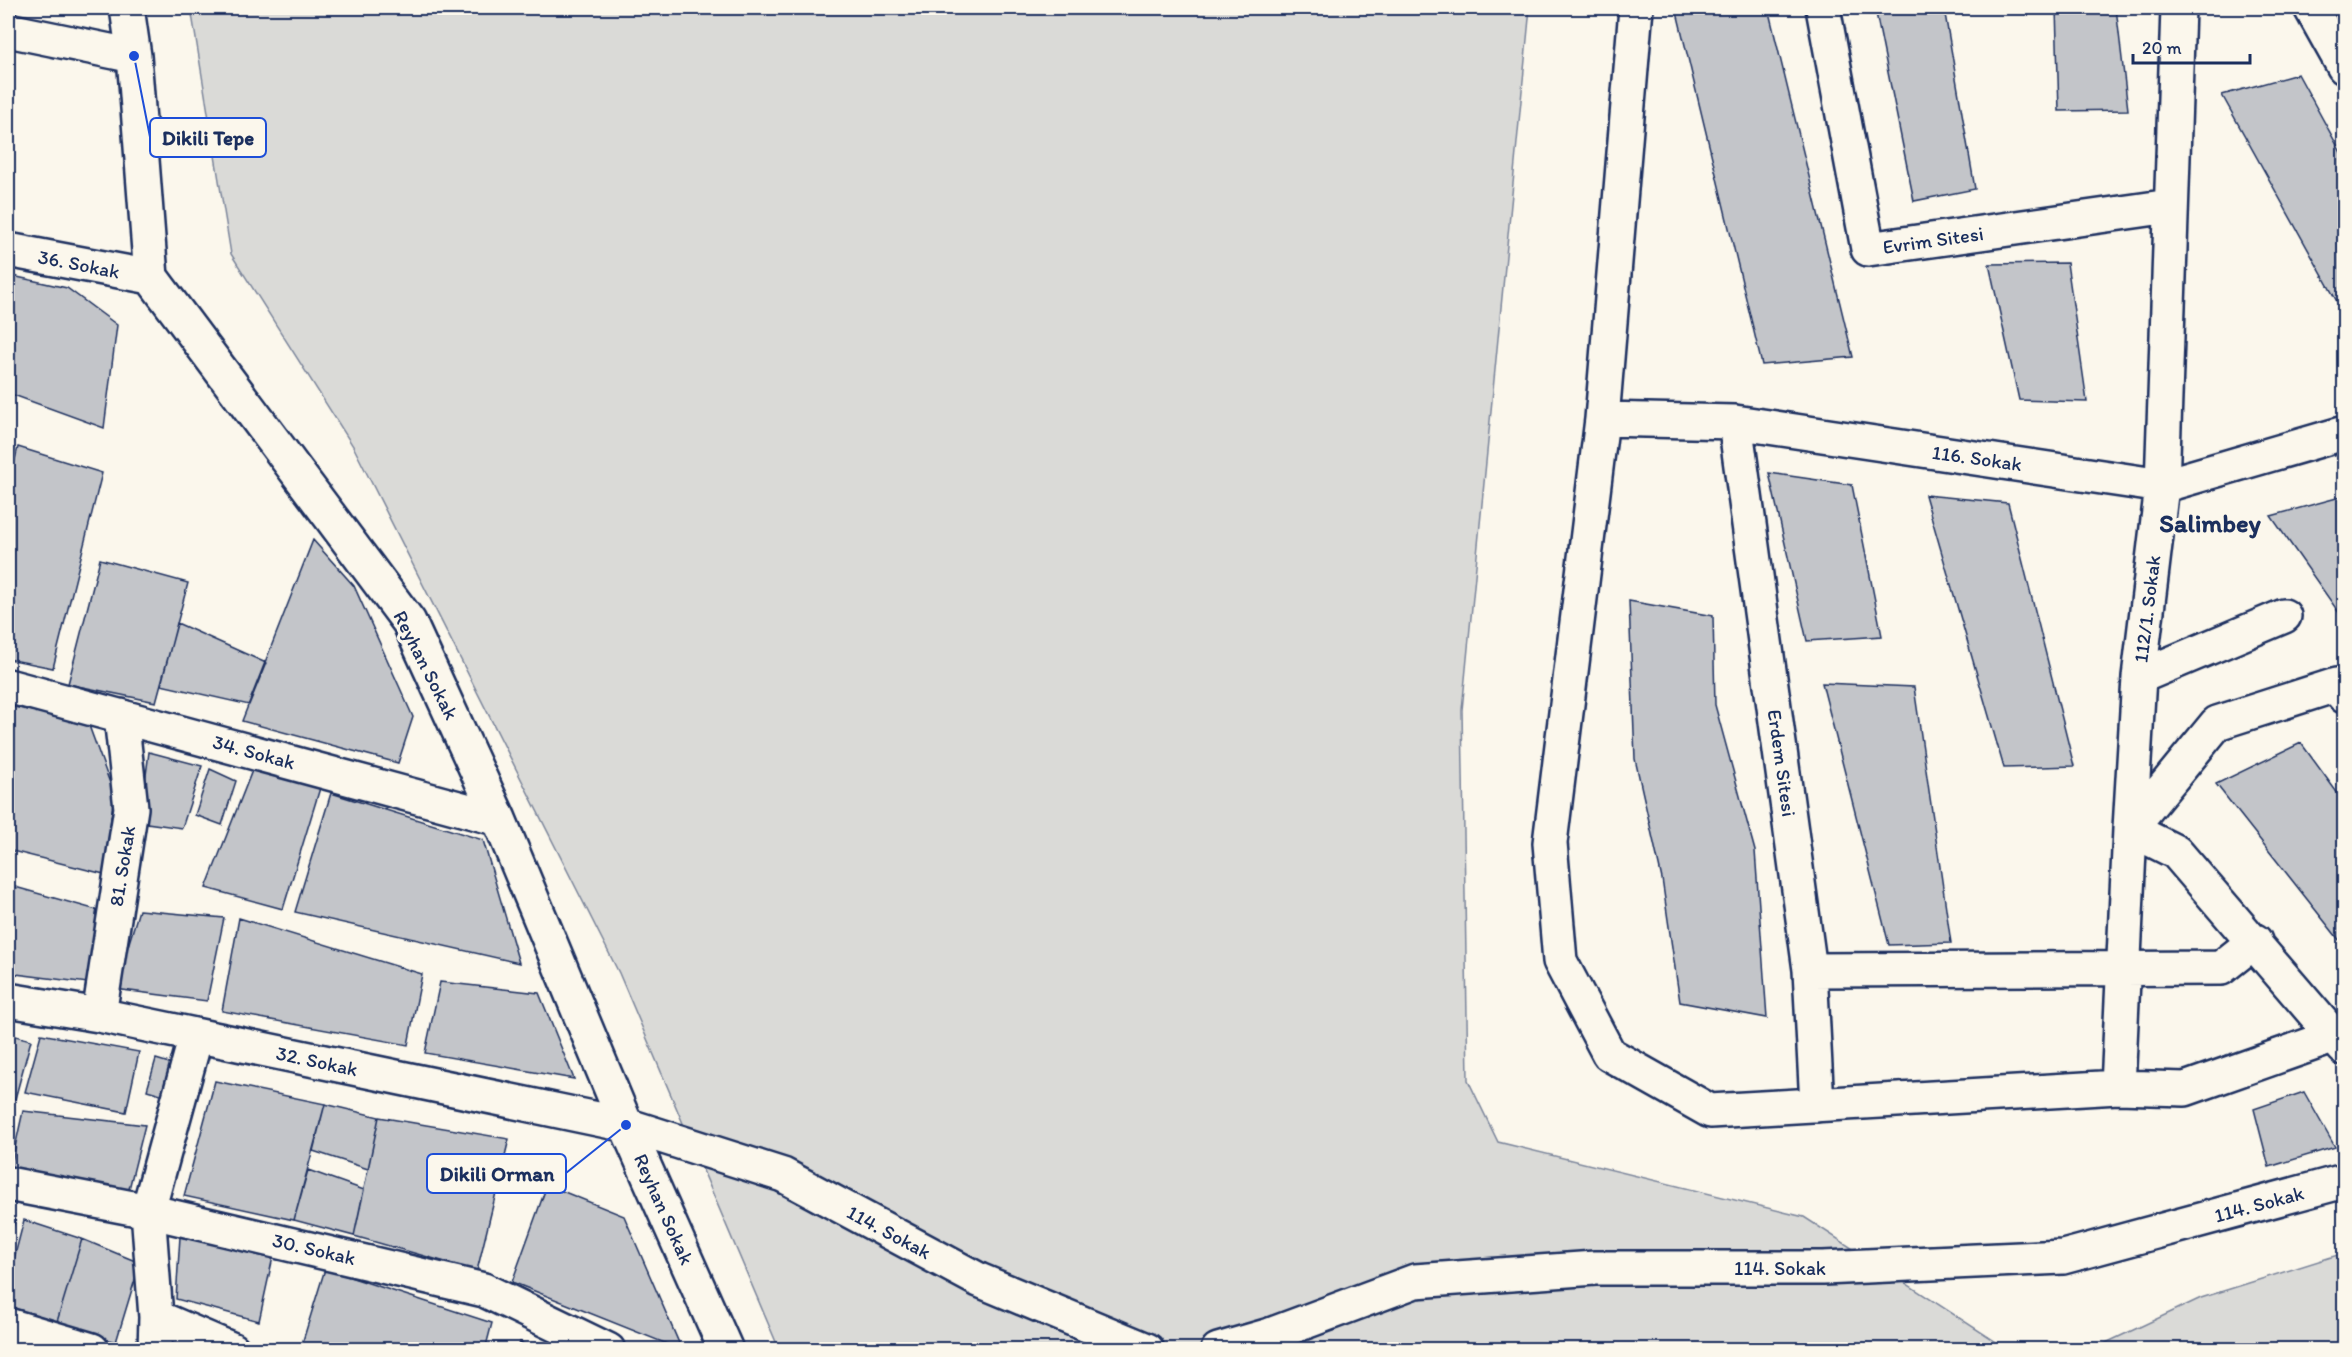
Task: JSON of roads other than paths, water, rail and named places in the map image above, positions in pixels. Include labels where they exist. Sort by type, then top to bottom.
[{"type":"street","points":[[127,8],[135,56],[151,277]]},
{"type":"street","points":[[1636,8],[1602,419],[1550,843],[1560,961],[1609,1054],[1710,1111],[2118,1087],[2185,1089],[2340,1042],[2176,852],[2130,829],[2217,723],[2336,685],[2344,696]]},
{"type":"street","name":"Evrim Sitesi","points":[[1823,8],[1868,249],[2170,206]]},
{"type":"street","name":"112/1. Sokak","points":[[2118,1087],[2139,677],[2162,486],[2178,8]]},
{"type":"street","points":[[2311,8],[2344,67]]},
{"type":"street","points":[[8,30],[135,56]]},
{"type":"street","name":"36. Sokak","points":[[8,250],[151,277]]},
{"type":"street","name":"Reyhan Sokak","points":[[151,277],[408,622],[499,819],[626,1125],[726,1350]]},
{"type":"street","name":"116. Sokak","points":[[1602,419],[1735,422],[2162,486],[2344,433]]},
{"type":"street","name":"Erdem Sitesi","points":[[1735,422],[1810,970],[1817,1105]]},
{"type":"street","points":[[2139,677],[2284,616]]},
{"type":"street","name":"34. Sokak","points":[[8,686],[499,819]]},
{"type":"street","name":"81. Sokak","points":[[99,1015],[130,808],[121,716]]},
{"type":"street","points":[[1810,970],[2221,968],[2255,941]]},
{"type":"street","name":"32. Sokak","points":[[8,1000],[99,1015],[626,1125]]},
{"type":"street","points":[[155,1350],[156,1317],[148,1211],[195,1036]]},
{"type":"street","name":"114. Sokak","points":[[626,1125],[783,1175],[979,1280],[1148,1350]]},
{"type":"street","name":"114. Sokak","points":[[1218,1350],[1270,1335],[1416,1281],[1595,1268],[1823,1268],[2063,1257],[2344,1181]]},
{"type":"street","name":"30. Sokak","points":[[8,1184],[148,1211],[484,1290],[609,1350]]},
{"type":"street","points":[[156,1317],[233,1350]]},
{"type":"street","points":[[8,1325],[92,1350]]},
{"type":"place","name":"Dikili Tepe","points":[[134,56]]},
{"type":"place","name":"Dikili Orman","points":[[626,1125]]},
{"type":"district","name":"Salimbey","points":[[2210,523]]}]
